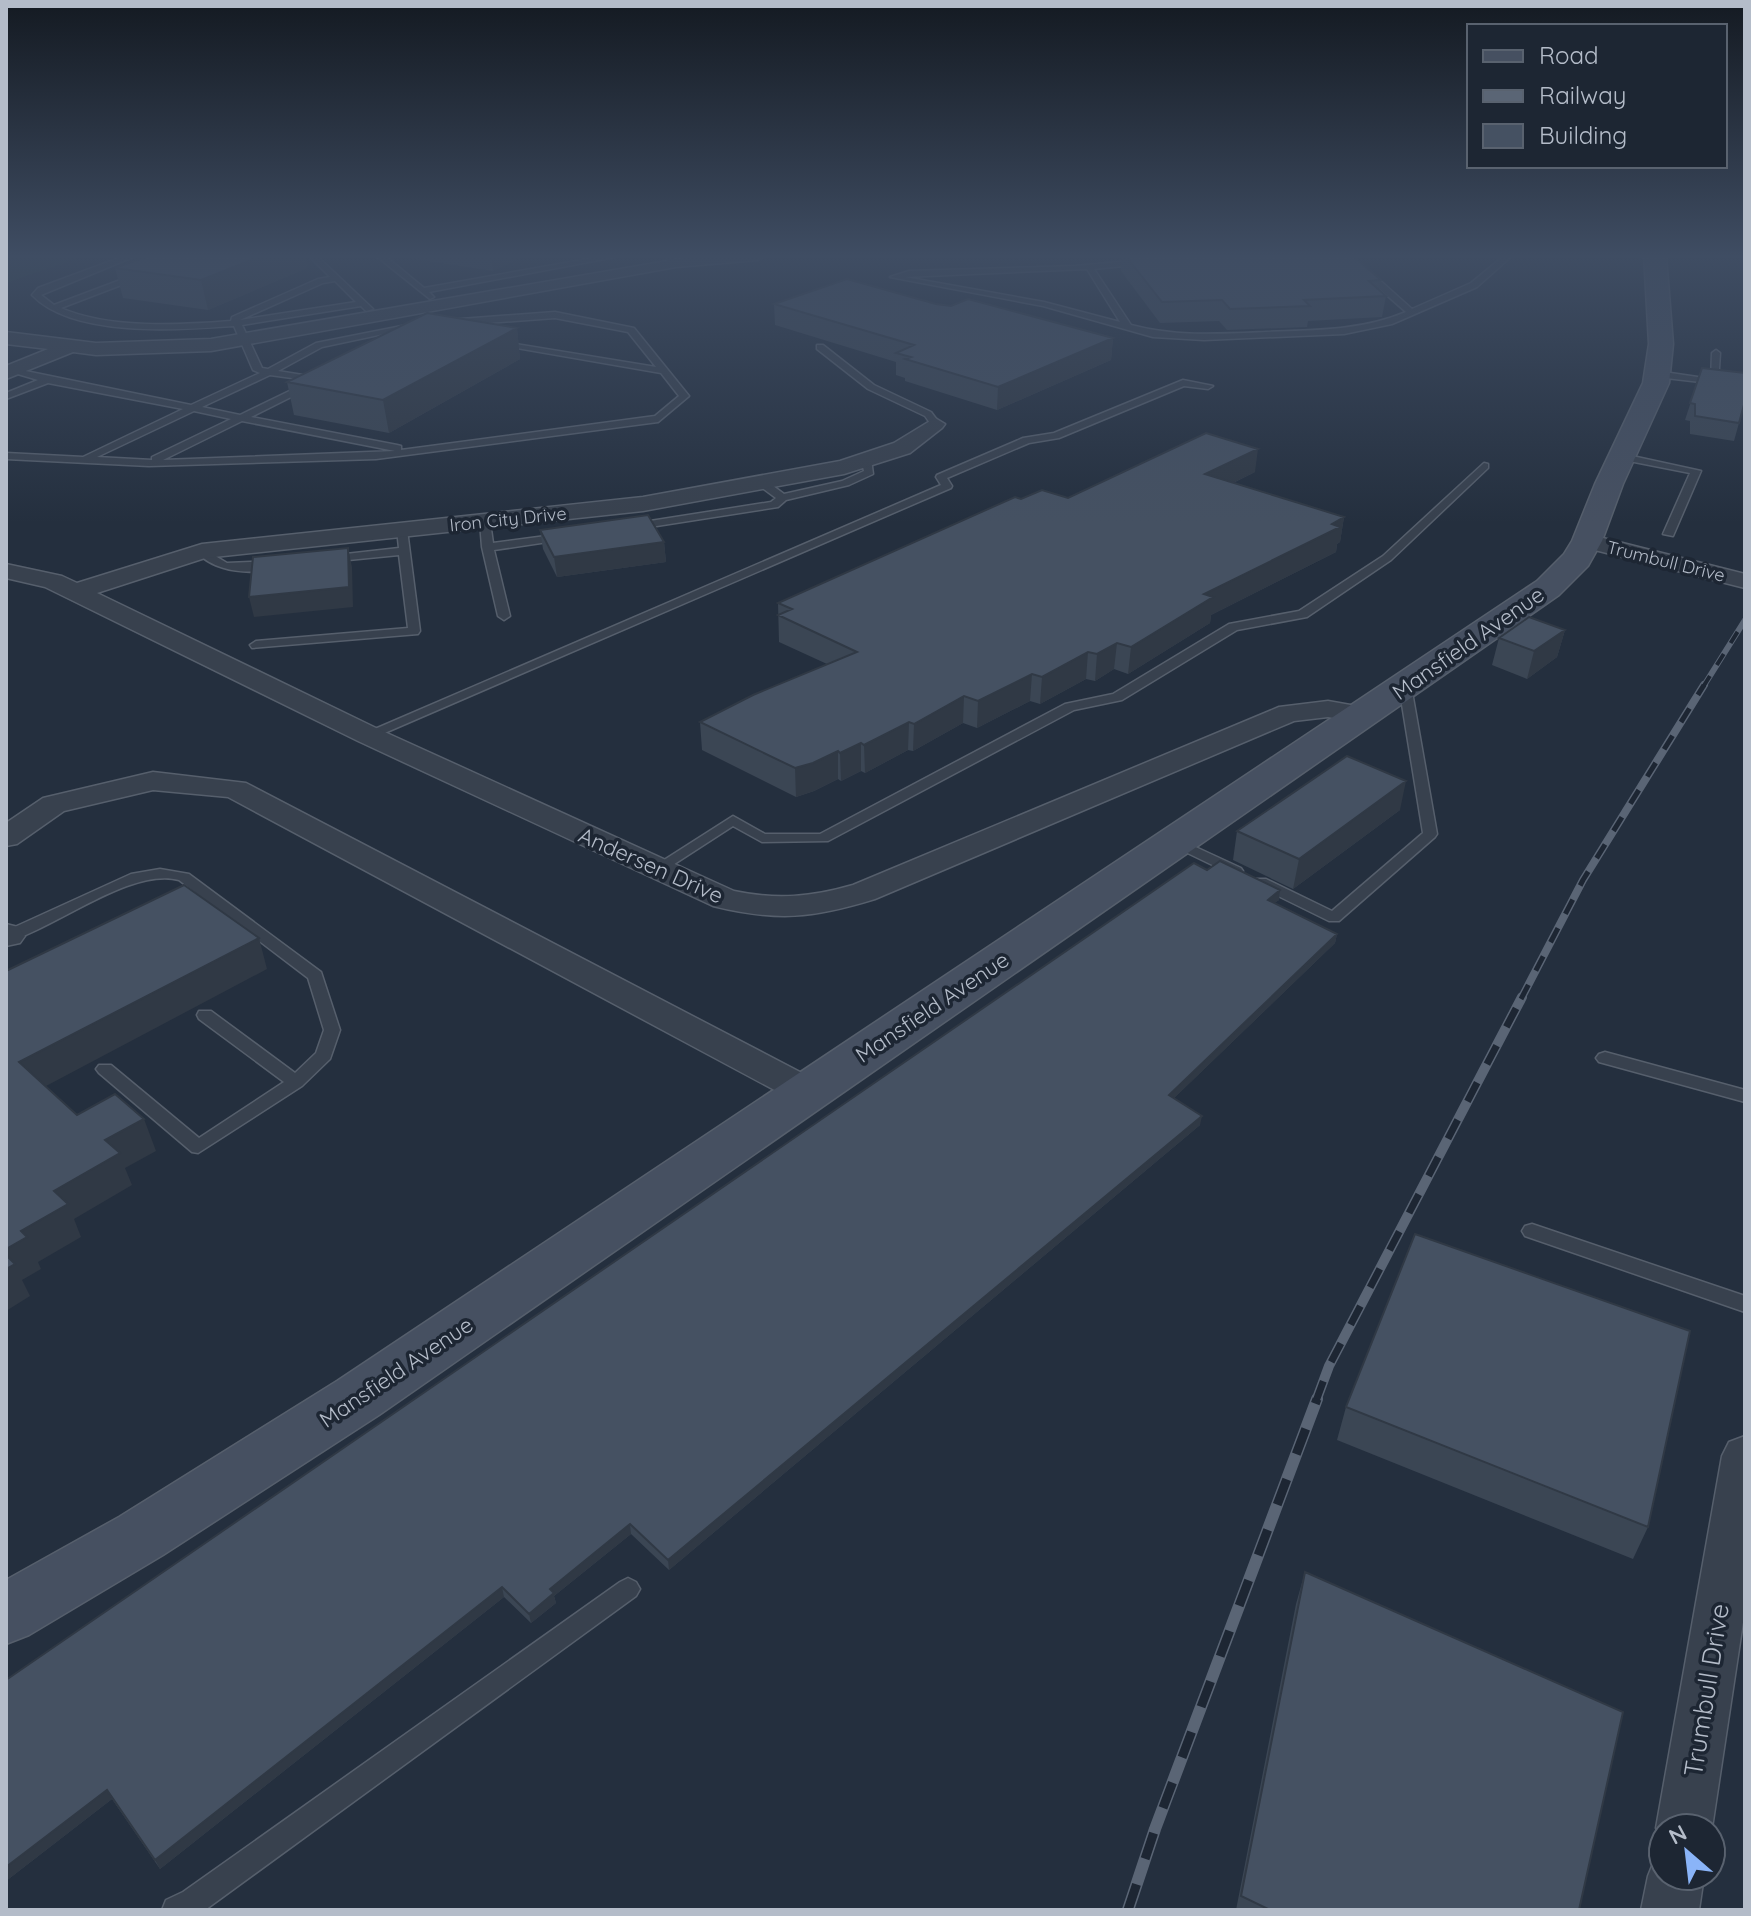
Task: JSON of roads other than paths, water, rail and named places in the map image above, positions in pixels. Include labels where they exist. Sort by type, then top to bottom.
[{"type":"main road","name":"Mansfield Avenue","points":[[6,1614],[258,1464],[1548,588],[1577,559],[1587,541],[1657,374],[1661,344]]},
{"type":"street","points":[[51,344],[150,349],[175,344]]},
{"type":"street","points":[[10,372],[69,347]]},
{"type":"street","name":"Iron City Drive","points":[[75,592],[202,551],[403,541],[485,522],[643,504],[844,467],[902,448],[935,424]]},
{"type":"street","name":"Trumbull Drive","points":[[1587,541],[1745,581]]},
{"type":"street","name":"Andersen Drive","points":[[6,571],[53,581],[368,735],[657,869],[725,899],[759,906],[794,908],[831,902],[900,879],[1289,713],[1328,709],[1363,715]]},
{"type":"street","points":[[6,837],[54,804],[153,781],[235,789],[808,1092]]},
{"type":"street","name":"Trumbull Drive","points":[[1687,1812],[1745,1456]]},
{"type":"lane","points":[[247,344],[258,370],[318,380]]},
{"type":"lane","points":[[84,460],[322,344]]},
{"type":"lane","points":[[500,344],[664,371]]},
{"type":"lane","points":[[6,456],[149,463],[376,456],[658,419],[684,396],[643,344]]},
{"type":"lane","points":[[820,347],[871,387],[928,414],[935,424]]},
{"type":"lane","points":[[1657,374],[1715,382],[1716,353]]},
{"type":"lane","points":[[10,372],[411,451]]},
{"type":"lane","points":[[149,463],[332,373]]},
{"type":"lane","points":[[6,396],[47,380]]},
{"type":"lane","points":[[368,735],[947,486],[941,477],[1027,440],[1056,436],[1183,383],[1208,386]]},
{"type":"lane","points":[[1623,457],[1696,471],[1669,534]]},
{"type":"lane","points":[[621,528],[774,505],[782,498],[845,483],[869,472],[866,459]]},
{"type":"lane","points":[[657,869],[733,820],[762,838],[823,838],[1070,707],[1117,697],[1233,627],[1303,614],[1387,558],[1484,466]]},
{"type":"lane","points":[[761,482],[782,498]]},
{"type":"lane","points":[[485,522],[504,616]]},
{"type":"lane","points":[[488,547],[577,535]]},
{"type":"lane","points":[[256,645],[414,631],[403,541],[321,560]]},
{"type":"lane","points":[[202,551],[211,563],[228,568],[293,563]]},
{"type":"lane","points":[[1176,842],[1334,918],[1430,834],[1405,686]]},
{"type":"lane","points":[[7,936],[136,877],[156,872],[184,877],[315,976],[332,1030],[324,1055],[296,1082],[198,1147],[105,1069]]},
{"type":"lane","points":[[205,1015],[296,1082]]},
{"type":"lane","points":[[1605,1058],[1745,1096]]},
{"type":"lane","points":[[1532,1231],[1745,1304]]},
{"type":"lane","points":[[176,1910],[193,1902],[628,1589]]},
{"type":"railway","points":[[1703,687],[1745,620]]},
{"type":"railway","points":[[1521,999],[1583,880],[1704,685]]},
{"type":"railway","points":[[1316,1401],[1329,1366],[1522,997]]},
{"type":"railway","points":[[1128,1910],[1155,1829],[1317,1399]]}]
